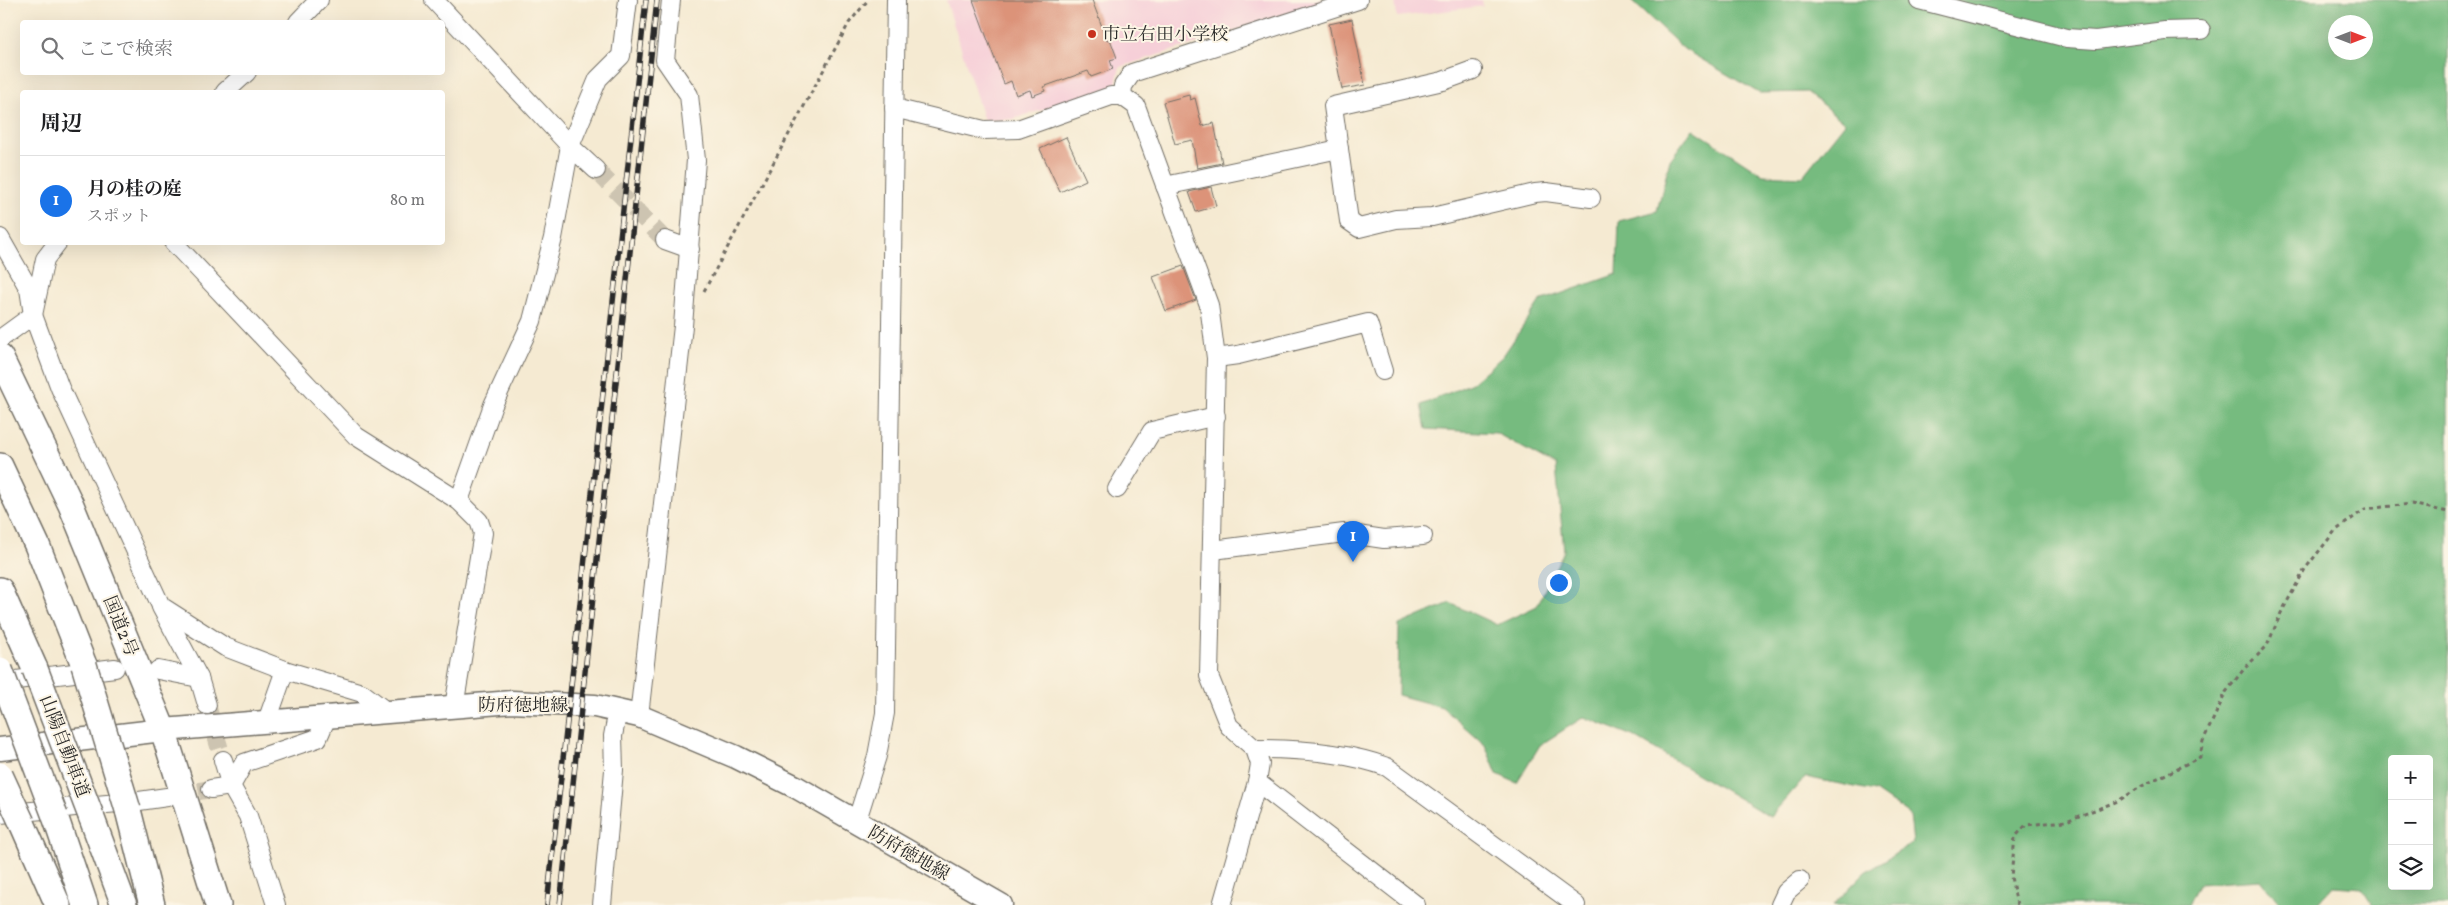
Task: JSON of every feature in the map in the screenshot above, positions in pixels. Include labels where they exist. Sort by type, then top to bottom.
[{"type":"highway","name":"国道2号","points":[[0,358],[72,505],[163,730],[218,905]]},
{"type":"highway","points":[[0,466],[36,545],[84,665],[128,810],[152,905]]},
{"type":"highway","name":"山陽自動車道","points":[[0,590],[35,669],[124,905]]},
{"type":"highway","name":"山陽自動車道","points":[[0,670],[55,816],[85,905]]},
{"type":"highway","points":[[0,776],[11,819],[58,905]]},
{"type":"main road","name":"防府徳地線","points":[[0,749],[163,730],[512,702],[595,706],[629,713],[736,757],[796,787],[1001,905]]},
{"type":"street","points":[[300,20],[319,0]]},
{"type":"street","points":[[434,0],[570,146],[596,170]]},
{"type":"street","points":[[459,501],[493,405],[532,321],[553,238],[570,146],[598,79],[621,56],[628,0]]},
{"type":"street","points":[[602,905],[614,770],[612,736],[629,713],[683,326],[690,249],[696,160],[689,95],[665,60],[671,0]]},
{"type":"street","points":[[856,823],[876,756],[885,713],[896,0]]},
{"type":"street","points":[[1122,96],[1123,86],[1132,73],[1358,0]]},
{"type":"street","points":[[1919,0],[2068,38],[2096,40],[2165,31],[2201,30]]},
{"type":"street","points":[[1473,70],[1443,81],[1333,106],[1349,221],[1359,228],[1396,219],[1432,217],[1535,193],[1546,192],[1591,198]]},
{"type":"street","points":[[226,90],[244,75]]},
{"type":"street","points":[[894,108],[984,130],[1018,129],[1111,96],[1122,96],[1136,106],[1209,305],[1216,358],[1209,676],[1229,726],[1255,749],[1260,764],[1257,782],[1222,905]]},
{"type":"street","points":[[1165,186],[1339,149]]},
{"type":"street","points":[[0,238],[29,289],[33,315],[60,388],[161,606],[199,678],[207,705]]},
{"type":"street","points":[[666,240],[690,249]]},
{"type":"street","points":[[0,339],[33,315],[45,259],[56,245]]},
{"type":"street","points":[[176,245],[356,436],[459,501],[479,521],[483,533],[454,707]]},
{"type":"street","points":[[1216,358],[1238,355],[1368,323],[1383,371]]},
{"type":"street","points":[[1117,489],[1152,431],[1216,416]]},
{"type":"street","points":[[1212,550],[1344,533],[1384,539],[1423,536]]},
{"type":"street","points":[[161,606],[225,647],[285,670],[362,693],[387,712]]},
{"type":"street","points":[[0,682],[115,668]]},
{"type":"street","points":[[158,670],[199,678]]},
{"type":"street","points":[[267,721],[285,670]]},
{"type":"street","points":[[211,790],[231,786],[244,763],[318,738],[327,717]]},
{"type":"street","points":[[1255,749],[1328,754],[1368,760],[1387,767],[1576,905]]},
{"type":"street","points":[[223,760],[231,786],[248,816],[276,905]]},
{"type":"street","points":[[1257,782],[1416,905]]},
{"type":"street","points":[[11,819],[167,797]]},
{"type":"street","points":[[1780,905],[1786,892],[1800,880]]},
{"type":"path","points":[[700,299],[849,23],[868,0]]},
{"type":"path","points":[[2017,905],[2011,877],[2014,847],[2016,838],[2026,825],[2066,821],[2118,801],[2142,786],[2200,757],[2203,741],[2226,692],[2244,669],[2268,646],[2281,613],[2305,569],[2335,531],[2365,509],[2411,504],[2448,512]]},
{"type":"shaded area","name":"市立右田小学校","points":[[946,0],[1334,0],[1120,67],[1115,87],[1013,119],[984,121]]},
{"type":"shaded area","points":[[1395,0],[1482,0],[1483,6],[1397,17]]},
{"type":"green space","points":[[1631,0],[2448,0],[2448,905],[2373,905],[2362,888],[2333,886],[2316,905],[2281,905],[2261,880],[2198,884],[2188,905],[1833,905],[1865,872],[1913,843],[1910,815],[1875,791],[1805,777],[1770,817],[1635,737],[1584,717],[1540,745],[1517,783],[1497,774],[1485,745],[1442,707],[1398,695],[1399,625],[1450,603],[1497,625],[1537,606],[1564,551],[1556,466],[1496,433],[1426,429],[1421,405],[1472,383],[1503,356],[1540,301],[1617,274],[1619,221],[1657,211],[1670,160],[1693,129],[1763,175],[1802,177],[1845,123],[1807,92],[1759,93],[1684,49]]},
{"type":"building","points":[[973,0],[1092,0],[1107,40],[1110,39],[1117,58],[1110,60],[1113,69],[1091,77],[1088,71],[1043,87],[1045,91],[1032,96],[1030,90],[1016,95],[1011,81],[1004,84]]},
{"type":"building","points":[[1352,19],[1365,85],[1342,89],[1329,24]]},
{"type":"building","points":[[1189,95],[1190,100],[1195,98],[1202,126],[1214,123],[1222,163],[1197,168],[1192,140],[1175,144],[1163,102]]},
{"type":"building","points":[[1066,137],[1086,180],[1060,192],[1040,149]]},
{"type":"building","points":[[1211,187],[1216,206],[1196,212],[1189,192]]},
{"type":"building","points":[[1183,266],[1196,300],[1166,311],[1153,277]]},
{"type":"tunnel","points":[[596,170],[665,240]]},
{"type":"tunnel","points":[[207,705],[223,760]]},
{"type":"tunnel","points":[[172,796],[211,789]]},
{"type":"railway","points":[[547,905],[646,0]]},
{"type":"railway","points":[[560,905],[657,0]]},
{"type":"place","name":"市立右田小学校","points":[[1092,34]]},
{"type":"place","name":"月の桂の庭","points":[[1353,562]]}]
